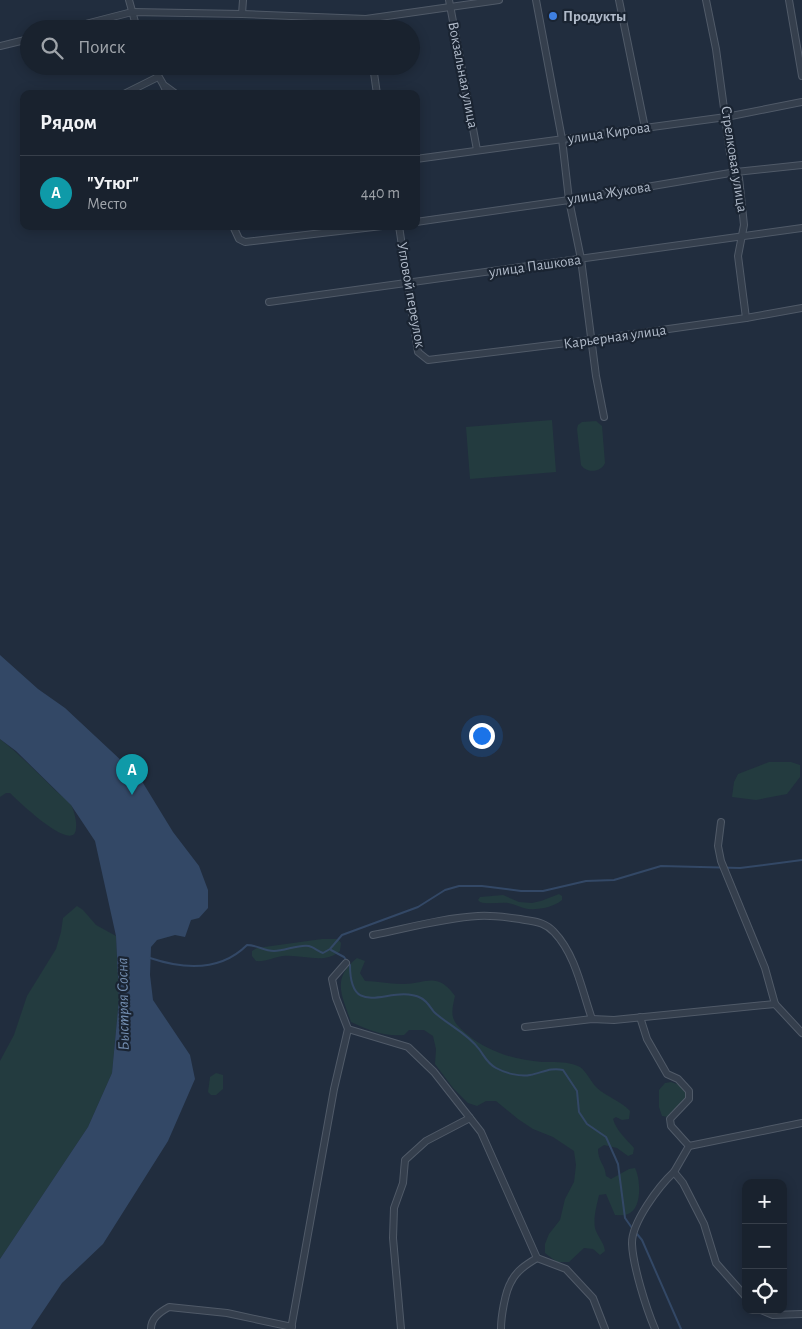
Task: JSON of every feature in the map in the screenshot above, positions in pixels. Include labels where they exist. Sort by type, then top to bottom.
[{"type":"street","points":[[129,0],[134,20]]},
{"type":"street","points":[[242,0],[242,14]]},
{"type":"street","name":"Вокзальная улица","points":[[449,0],[477,150]]},
{"type":"street","points":[[101,20],[132,12],[366,19],[499,0]]},
{"type":"street","points":[[536,0],[562,139],[569,200],[581,259],[591,340],[604,417]]},
{"type":"street","points":[[619,0],[645,128]]},
{"type":"street","name":"Стрелковая улица","points":[[706,0],[716,49],[730,153],[739,178],[744,225],[738,256],[746,318]]},
{"type":"street","points":[[789,0],[802,76]]},
{"type":"street","points":[[0,46],[20,41]]},
{"type":"street","points":[[374,75],[376,90]]},
{"type":"street","points":[[132,90],[158,77],[166,90]]},
{"type":"street","name":"улица Кирова","points":[[420,158],[726,117],[802,102]]},
{"type":"street","name":"улица Жукова","points":[[420,221],[569,200],[736,172],[802,165]]},
{"type":"street","name":"улица Пашкова","points":[[269,302],[802,228]]},
{"type":"street","points":[[235,230],[239,239],[245,242],[348,230]]},
{"type":"street","name":"Угловой переулок","points":[[400,230],[418,352],[428,360]]},
{"type":"street","name":"Карьерная улица","points":[[428,360],[591,340],[802,308]]},
{"type":"street","points":[[721,822],[718,846],[721,861],[765,968],[774,1004],[802,1033]]},
{"type":"street","points":[[373,936],[451,919],[478,916],[498,916],[543,923],[560,939],[567,952],[592,1019]]},
{"type":"street","points":[[151,1329],[151,1325],[157,1315],[169,1307],[227,1313],[292,1328],[334,1089],[348,1029],[336,998],[332,979],[346,963]]},
{"type":"street","points":[[525,1027],[592,1019],[614,1020],[774,1004]]},
{"type":"street","points":[[640,1017],[647,1038],[667,1074],[678,1079],[689,1091],[689,1099],[670,1119],[671,1126],[689,1146]]},
{"type":"street","points":[[348,1029],[408,1047],[434,1072],[481,1132],[537,1258],[566,1269],[593,1298],[605,1329]]},
{"type":"street","points":[[401,1329],[393,1238],[394,1208],[404,1183],[405,1160],[426,1141],[470,1118]]},
{"type":"street","points":[[655,1329],[647,1306],[632,1242],[635,1228],[663,1182],[674,1172],[689,1146],[802,1123]]},
{"type":"street","points":[[674,1172],[683,1182],[704,1224],[716,1263],[742,1292]]},
{"type":"street","points":[[501,1329],[501,1318],[510,1282],[523,1267],[537,1258]]},
{"type":"street","points":[[769,1314],[773,1316],[802,1314]]},
{"type":"green space","points":[[552,420],[556,472],[470,479],[466,427]]},
{"type":"green space","points":[[596,421],[602,426],[605,463],[600,469],[590,471],[581,465],[577,429],[578,425],[582,422]]},
{"type":"green space","points":[[0,739],[71,805],[76,823],[73,835],[66,835],[56,831],[33,814],[10,793],[0,797]]},
{"type":"green space","points":[[769,762],[791,762],[800,765],[800,777],[787,794],[756,800],[732,797],[734,782],[738,774]]},
{"type":"green space","points":[[559,894],[562,896],[562,900],[546,908],[537,909],[528,909],[508,903],[483,903],[478,900],[480,897],[503,895],[519,902],[532,903]]},
{"type":"green space","points":[[77,906],[96,925],[116,936],[119,999],[112,1073],[88,1127],[0,1259],[0,1061],[14,1035],[27,996],[56,949],[63,918]]},
{"type":"green space","points":[[322,939],[338,939],[341,943],[340,951],[334,955],[320,958],[283,956],[256,961],[252,956],[252,951],[257,948]]},
{"type":"green space","points":[[357,958],[365,961],[360,973],[365,981],[401,984],[430,981],[442,983],[455,996],[452,1014],[455,1022],[476,1041],[512,1057],[532,1061],[566,1063],[580,1067],[597,1088],[630,1111],[629,1119],[622,1120],[616,1117],[613,1119],[619,1131],[634,1148],[633,1154],[628,1156],[617,1148],[604,1145],[598,1149],[606,1176],[611,1179],[629,1169],[635,1168],[639,1187],[636,1206],[633,1211],[625,1215],[615,1215],[606,1194],[599,1195],[595,1224],[605,1251],[600,1255],[593,1249],[584,1248],[569,1262],[557,1262],[545,1253],[545,1244],[549,1234],[560,1220],[565,1199],[574,1182],[576,1165],[574,1151],[553,1137],[533,1129],[496,1101],[486,1101],[477,1106],[468,1103],[453,1088],[435,1064],[436,1049],[433,1036],[424,1030],[409,1030],[404,1035],[390,1035],[370,1030],[351,1022],[342,995],[341,980],[349,966]]},
{"type":"green space","points":[[216,1073],[223,1075],[223,1089],[216,1095],[211,1095],[208,1092],[210,1077]]},
{"type":"green space","points":[[671,1082],[680,1085],[685,1090],[686,1099],[668,1117],[662,1116],[659,1107],[659,1090],[665,1083]]},
{"type":"water","name":"Быстрая Сосна","points":[[0,655],[38,689],[65,708],[140,778],[173,832],[199,866],[208,890],[208,908],[199,918],[191,920],[185,937],[175,935],[157,940],[151,947],[150,975],[153,1000],[190,1055],[195,1079],[168,1141],[103,1244],[62,1283],[31,1329],[0,1329],[0,1259],[88,1127],[112,1073],[119,999],[116,936],[95,841],[71,805],[16,751],[0,739]]},
{"type":"waterway","points":[[150,958],[175,964],[201,966],[225,960],[247,945],[274,951],[309,946],[323,953],[330,949],[342,935],[418,907],[445,890],[459,886],[543,891],[586,881],[614,880],[661,866],[740,868],[802,860]]},
{"type":"waterway","points":[[331,950],[344,957],[350,965],[352,982],[357,993],[365,997],[374,998],[397,995],[421,998],[427,1002],[439,1017],[469,1038],[488,1062],[496,1068],[508,1073],[522,1075],[558,1069],[563,1070],[577,1091],[579,1112],[587,1124],[606,1137],[618,1164],[625,1218],[632,1228]]},
{"type":"waterway","points":[[637,1234],[642,1240],[681,1329]]},
{"type":"place","name":"Продукты","points":[[553,16]]},
{"type":"place","name":"\"Утюг\"","points":[[132,795]]}]
